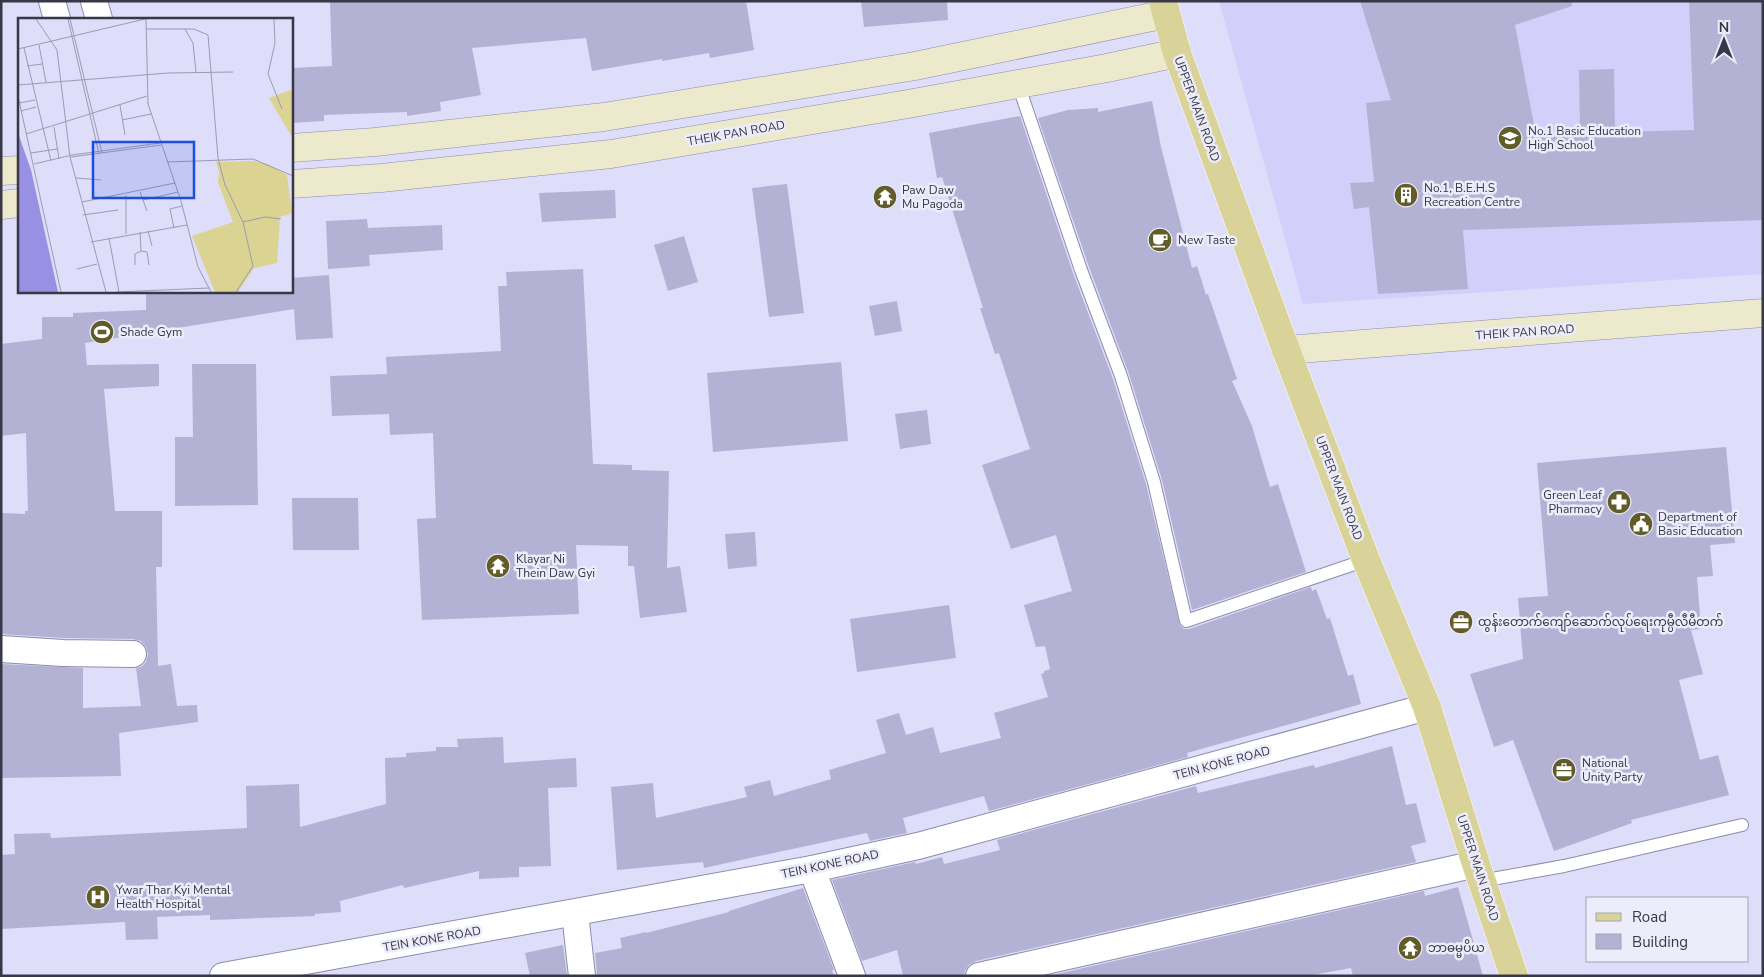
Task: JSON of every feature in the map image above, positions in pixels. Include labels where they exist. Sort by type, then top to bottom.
[{"type":"main road","name":"UPPER MAIN ROAD","points":[[1164,8],[1177,53],[1286,350],[1366,560],[1427,707],[1478,872],[1514,976]]},
{"type":"street","points":[[52,1],[57,18]]},
{"type":"street","points":[[94,1],[99,18]]},
{"type":"street","points":[[292,148],[375,142],[604,117],[915,66],[1164,8]]},
{"type":"street","name":"THEIK PAN ROAD","points":[[292,184],[380,178],[611,154],[1018,84],[1177,53]]},
{"type":"street","points":[[1,172],[18,170]]},
{"type":"street","points":[[1,205],[18,203]]},
{"type":"street","name":"THEIK PAN ROAD","points":[[1286,350],[1763,313]]},
{"type":"street","points":[[1,649],[63,653],[134,654]]},
{"type":"street","name":"TEIN KONE ROAD","points":[[223,976],[812,869],[918,846],[1427,707]]},
{"type":"street","points":[[812,869],[852,976]]},
{"type":"street","points":[[979,976],[1478,872]]},
{"type":"street","points":[[575,913],[582,976]]},
{"type":"lane","points":[[1018,84],[1081,270],[1124,385],[1154,482],[1186,621],[1366,560]]},
{"type":"lane","points":[[1478,872],[1564,866],[1742,825]]},
{"type":"shaded area","name":"No.1 Basic Education High School","points":[[1219,1],[1763,1],[1763,274],[1303,304]]},
{"type":"building","points":[[330,1],[746,1],[754,50],[710,58],[709,53],[662,61],[662,59],[592,71],[586,38],[472,48],[481,95],[440,102],[441,111],[407,116],[407,112],[324,115],[324,121],[292,123],[292,68],[332,66]]},
{"type":"building","points":[[861,1],[947,1],[948,20],[864,27]]},
{"type":"building","points":[[1360,1],[1572,1],[1572,6],[1515,25],[1536,135],[1580,133],[1579,70],[1614,69],[1615,132],[1694,130],[1689,1],[1763,1],[1763,220],[1463,230],[1468,289],[1378,294],[1369,207],[1354,209],[1350,183],[1374,182],[1366,103],[1391,100]]},
{"type":"building","points":[[1152,101],[1161,147],[1192,268],[1197,266],[1206,295],[1208,294],[1237,379],[1232,381],[1252,426],[1270,487],[1278,484],[1306,572],[1192,610],[1162,480],[1129,374],[1089,267],[1038,118],[1068,110],[1098,108],[1098,112]]},
{"type":"building","points":[[1020,116],[1073,273],[1113,379],[1146,484],[1180,626],[1184,629],[1189,629],[1311,587],[1312,591],[1316,589],[1327,619],[1330,618],[1348,676],[1353,674],[1361,704],[1187,753],[1188,757],[989,811],[984,796],[903,818],[907,833],[870,841],[867,833],[704,868],[703,862],[617,870],[611,787],[653,783],[656,818],[747,797],[744,787],[770,780],[774,796],[831,779],[829,770],[886,753],[876,720],[899,713],[906,735],[933,727],[940,753],[1001,738],[994,713],[1048,697],[1041,674],[1050,669],[1045,646],[1036,647],[1024,605],[1072,591],[1056,535],[1011,549],[982,465],[1030,449],[999,353],[995,354],[980,308],[983,308],[942,177],[937,178],[929,133]]},
{"type":"building","points":[[787,184],[804,313],[769,317],[752,188]]},
{"type":"building","points":[[615,190],[616,218],[542,222],[539,193]]},
{"type":"building","points":[[367,219],[368,228],[442,225],[443,250],[369,255],[370,266],[328,269],[326,221]]},
{"type":"building","points":[[684,236],[698,282],[668,291],[654,245]]},
{"type":"building","points":[[583,269],[593,464],[632,465],[632,470],[669,471],[667,568],[680,566],[687,612],[640,618],[634,566],[628,566],[628,546],[576,545],[579,614],[422,620],[417,519],[436,518],[433,433],[390,435],[389,414],[332,416],[330,376],[387,374],[386,357],[501,351],[498,286],[507,286],[506,272]]},
{"type":"building","points":[[329,275],[333,338],[296,340],[294,309],[85,343],[87,365],[159,364],[159,386],[104,389],[115,511],[162,511],[162,567],[156,567],[158,666],[171,664],[177,706],[197,705],[198,722],[119,733],[121,776],[1,778],[1,664],[83,668],[83,708],[141,706],[136,668],[141,667],[146,662],[148,654],[146,647],[141,641],[133,639],[64,638],[1,634],[1,513],[25,514],[25,511],[28,511],[26,433],[1,436],[1,344],[42,339],[42,317],[73,317],[73,313],[146,310],[146,292],[292,292],[292,278]]},
{"type":"building","points":[[897,301],[902,331],[875,336],[869,306]]},
{"type":"building","points":[[841,362],[848,441],[713,452],[707,373]]},
{"type":"building","points":[[192,364],[256,364],[258,505],[175,506],[175,437],[193,437]]},
{"type":"building","points":[[927,410],[931,444],[900,449],[895,414]]},
{"type":"building","points":[[1726,447],[1735,543],[1710,545],[1713,576],[1697,577],[1701,629],[1691,630],[1703,674],[1679,680],[1700,760],[1718,755],[1729,795],[1631,820],[1632,823],[1554,851],[1513,740],[1494,747],[1470,674],[1523,659],[1518,598],[1548,596],[1537,463]]},
{"type":"building","points":[[292,498],[358,498],[359,550],[293,550]]},
{"type":"building","points":[[755,532],[757,566],[728,569],[725,534]]},
{"type":"building","points":[[949,605],[956,658],[857,672],[850,619]]},
{"type":"building","points":[[503,737],[504,763],[576,758],[577,787],[548,788],[551,866],[519,867],[519,877],[479,879],[479,871],[404,888],[403,885],[340,901],[341,912],[315,914],[315,916],[210,920],[210,915],[157,917],[158,939],[126,940],[125,922],[1,929],[1,855],[15,854],[14,834],[50,833],[51,838],[247,828],[246,786],[299,784],[300,827],[386,804],[385,758],[406,757],[406,753],[436,751],[436,747],[458,747],[457,739]]},
{"type":"building","points":[[1392,746],[1406,805],[1416,803],[1426,842],[1411,846],[1416,862],[976,961],[969,965],[964,976],[903,976],[897,950],[862,961],[832,880],[915,862],[916,864],[942,857],[944,864],[1000,850],[997,840],[1196,786],[1198,793],[1314,765],[1315,768]]},
{"type":"building","points":[[1458,887],[1483,976],[1353,976],[1351,968],[1307,976],[1048,976],[1424,891],[1425,896]]},
{"type":"building","points":[[803,888],[834,970],[832,970],[834,976],[597,976],[595,953],[622,948],[620,938],[729,912]]},
{"type":"building","points":[[563,945],[567,976],[530,976],[525,953]]},
{"type":"place","name":"No.1 Basic Education High School","points":[[1510,138]]},
{"type":"place","name":"No.1, B.E.H.S Recreation Centre","points":[[1406,195]]},
{"type":"place","name":"Paw Daw Mu Pagoda","points":[[885,197]]},
{"type":"place","name":"New Taste","points":[[1160,240]]},
{"type":"place","name":"Shade Gym","points":[[102,332]]},
{"type":"place","name":"Green Leaf Pharmacy","points":[[1619,502]]},
{"type":"place","name":"Department of Basic Education","points":[[1641,524]]},
{"type":"place","name":"Klayar Ni Thein Daw Gyi","points":[[498,566]]},
{"type":"place","name":"ထွန်းတောက်ကျော်ဆောက်လုပ်ရေးကုမ္ပီလီမီတက်","points":[[1461,622]]},
{"type":"place","name":"National Unity Party","points":[[1564,770]]},
{"type":"place","name":"Ywar Thar Kyi Mental Health Hospital","points":[[98,897]]},
{"type":"place","name":"ဘာဓမ္မပိယ","points":[[1410,948]]}]
